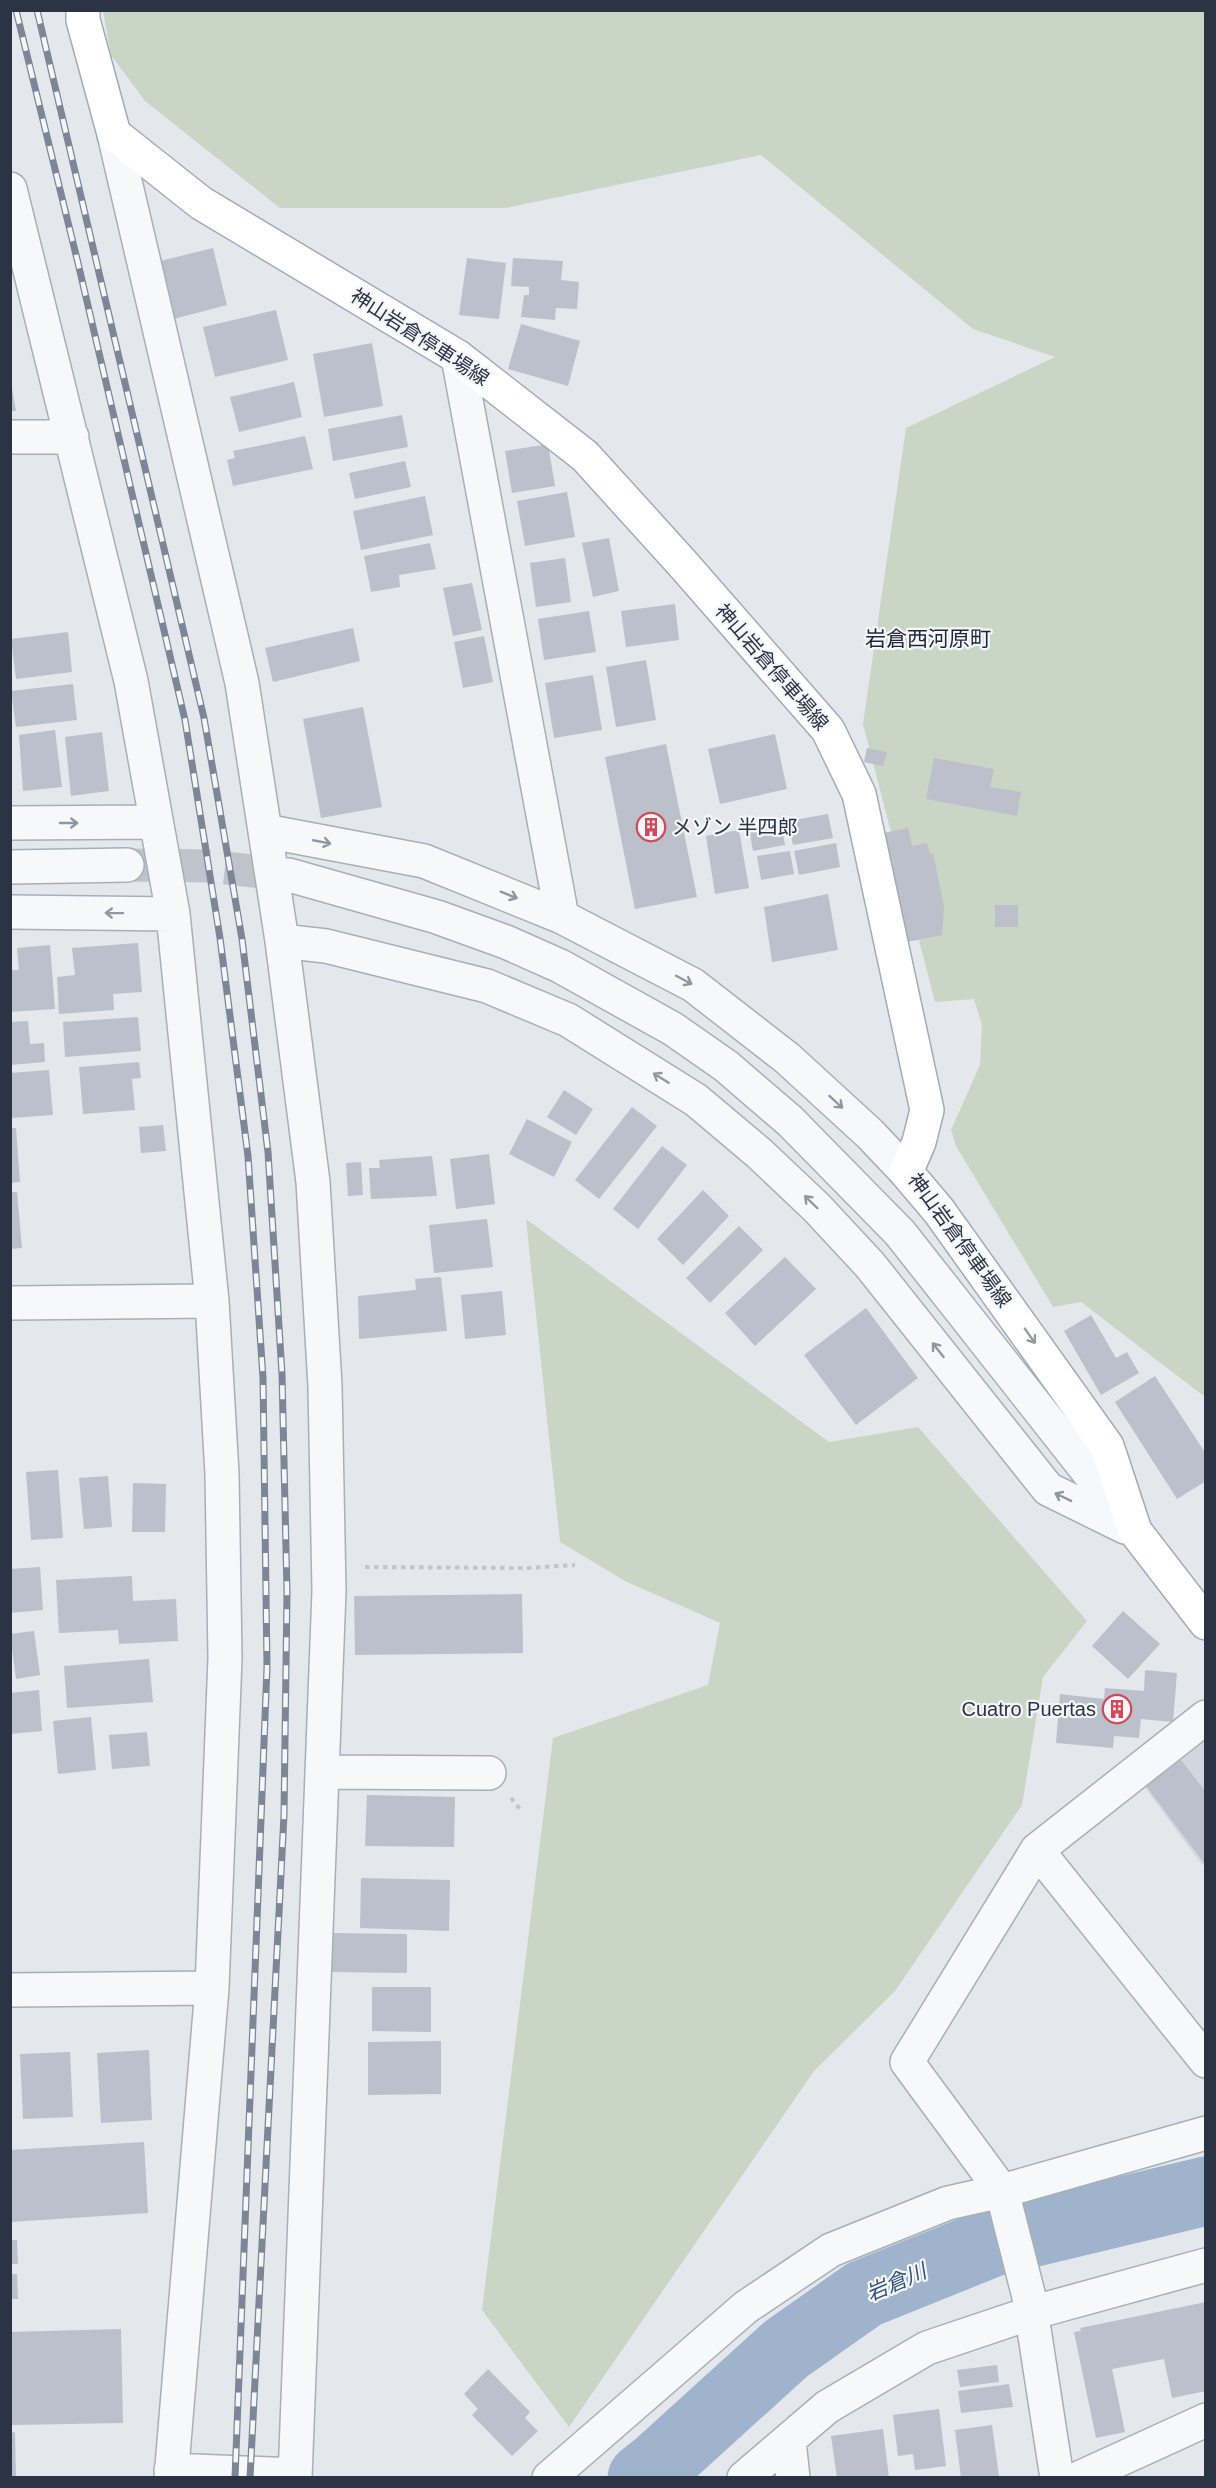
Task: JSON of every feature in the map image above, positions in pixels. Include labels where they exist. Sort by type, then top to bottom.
[{"type":"main road","points":[[83,10],[83,20],[114,134]]},
{"type":"main road","name":"神山岩倉停車場線","points":[[114,134],[201,203],[458,357],[585,456],[682,562],[828,730],[859,794],[927,1110],[920,1142],[906,1172],[946,1220],[1107,1446],[1135,1531],[1206,1623]]},
{"type":"street","points":[[10,189],[131,681],[173,914],[212,1301],[222,1474],[225,1658],[212,1988],[171,2474],[295,2476],[328,1567],[325,1386],[313,1182],[282,940],[242,683],[114,134]]},
{"type":"street","points":[[458,357],[562,917]]},
{"type":"street","points":[[10,437],[72,437]]},
{"type":"street","points":[[10,823],[156,822]]},
{"type":"street","points":[[265,831],[424,861],[562,917],[693,985],[787,1058],[870,1134],[906,1172]]},
{"type":"street","points":[[10,867],[127,865]]},
{"type":"street","points":[[289,875],[437,917],[506,942],[560,966],[664,1024],[726,1066],[790,1121],[900,1233],[1135,1531]]},
{"type":"street","points":[[10,912],[173,914]]},
{"type":"street","points":[[282,940],[326,946],[487,986],[568,1020],[696,1100],[760,1154],[817,1208],[870,1265],[1048,1489],[1135,1531]]},
{"type":"street","points":[[10,1304],[212,1301]]},
{"type":"street","points":[[1057,2478],[1030,2305],[1004,2198],[908,2062],[1037,1850],[1206,1717]]},
{"type":"street","points":[[322,1772],[489,1773]]},
{"type":"street","points":[[1037,1850],[1206,2061]]},
{"type":"street","points":[[10,1990],[212,1988]]},
{"type":"street","points":[[549,2478],[746,2307],[831,2250],[948,2204],[1004,2198],[1206,2133]]},
{"type":"street","points":[[744,2478],[827,2407],[927,2348],[1030,2305],[1206,2265]]},
{"type":"street","points":[[1079,2478],[1206,2420]]},
{"type":"street","points":[[789,2441],[793,2478]]},
{"type":"path","points":[[328,1567],[527,1568],[575,1565]]},
{"type":"shaded area","points":[[1205,1737],[1206,1863],[1202,1865],[1144,1786]]},
{"type":"green space","points":[[103,11],[1205,11],[1205,1397],[1081,1302],[1053,1307],[956,1146],[951,1130],[980,1065],[982,1025],[974,999],[935,1002],[863,724],[906,428],[1055,357],[973,329],[761,155],[506,208],[280,208],[145,101],[111,55]]},
{"type":"green space","points":[[526,1219],[829,1442],[918,1427],[1087,1621],[1043,1677],[1022,1805],[895,1991],[814,2071],[569,2427],[482,2310],[553,1738],[708,1685],[720,1623],[625,1581],[560,1542]]},
{"type":"building","points":[[213,248],[227,305],[166,321],[152,263]]},
{"type":"building","points":[[467,258],[506,263],[499,319],[459,315]]},
{"type":"building","points":[[513,258],[563,261],[561,280],[579,282],[577,309],[556,308],[555,320],[521,317],[524,295],[529,295],[529,287],[511,286]]},
{"type":"building","points":[[276,310],[288,360],[215,377],[203,327]]},
{"type":"building","points":[[521,324],[580,341],[568,386],[508,369]]},
{"type":"building","points":[[372,343],[383,406],[324,417],[313,354]]},
{"type":"building","points":[[10,376],[16,411],[10,411]]},
{"type":"building","points":[[294,382],[302,417],[239,432],[230,397]]},
{"type":"building","points":[[402,415],[408,447],[333,461],[328,429]]},
{"type":"building","points":[[305,436],[313,469],[233,486],[227,460],[235,458],[233,451]]},
{"type":"building","points":[[548,444],[555,486],[512,493],[505,451]]},
{"type":"building","points":[[405,461],[411,487],[355,499],[349,473]]},
{"type":"building","points":[[567,492],[575,537],[525,546],[517,501]]},
{"type":"building","points":[[425,496],[433,535],[361,550],[353,511]]},
{"type":"building","points":[[609,538],[619,591],[593,597],[582,543]]},
{"type":"building","points":[[430,543],[436,569],[399,575],[400,587],[371,592],[364,556]]},
{"type":"building","points":[[565,558],[571,602],[536,607],[530,563]]},
{"type":"building","points":[[472,583],[482,630],[453,636],[443,588]]},
{"type":"building","points":[[675,604],[679,640],[626,647],[621,611]]},
{"type":"building","points":[[589,611],[596,652],[544,660],[538,619]]},
{"type":"building","points":[[353,628],[360,661],[273,682],[265,648]]},
{"type":"building","points":[[68,632],[72,672],[16,679],[11,639]]},
{"type":"building","points":[[484,636],[493,682],[463,688],[454,642]]},
{"type":"building","points":[[646,660],[656,720],[616,727],[606,667]]},
{"type":"building","points":[[593,675],[602,730],[554,738],[545,683]]},
{"type":"building","points":[[73,684],[77,720],[16,727],[11,691]]},
{"type":"building","points":[[363,707],[382,807],[321,818],[303,719]]},
{"type":"building","points":[[55,730],[62,787],[23,791],[19,735]]},
{"type":"building","points":[[102,732],[109,791],[71,796],[65,737]]},
{"type":"building","points":[[775,734],[787,789],[720,804],[708,749]]},
{"type":"building","name":"メゾン 半四郎","points":[[666,744],[697,897],[635,909],[605,757]]},
{"type":"building","points":[[867,748],[887,752],[883,766],[864,762]]},
{"type":"building","points":[[934,758],[994,769],[990,787],[1021,792],[1017,816],[926,799]]},
{"type":"building","points":[[828,814],[833,838],[793,845],[788,821]]},
{"type":"building","points":[[781,823],[785,845],[753,851],[749,829]]},
{"type":"building","points":[[908,828],[912,846],[927,843],[930,854],[933,853],[944,907],[942,935],[907,942],[884,833]]},
{"type":"building","points":[[739,830],[749,888],[715,894],[706,836]]},
{"type":"building","points":[[836,843],[840,867],[799,875],[794,851]]},
{"type":"building","points":[[790,851],[794,874],[761,880],[757,856]]},
{"type":"building","points":[[828,894],[838,950],[772,962],[764,907]]},
{"type":"building","points":[[995,905],[1018,905],[1018,927],[995,927]]},
{"type":"building","points":[[138,943],[142,992],[113,994],[114,1010],[59,1014],[57,977],[75,975],[72,948]]},
{"type":"building","points":[[50,945],[55,1009],[10,1012],[10,970],[19,970],[17,948]]},
{"type":"building","points":[[138,1017],[141,1051],[65,1057],[63,1022]]},
{"type":"building","points":[[28,1021],[30,1044],[44,1043],[45,1062],[10,1065],[10,1022]]},
{"type":"building","points":[[139,1062],[141,1078],[132,1079],[135,1110],[83,1114],[79,1067]]},
{"type":"building","points":[[49,1070],[53,1115],[10,1118],[10,1073]]},
{"type":"building","points":[[564,1090],[593,1109],[576,1135],[547,1117]]},
{"type":"building","points":[[632,1107],[657,1126],[599,1199],[575,1180]]},
{"type":"building","points":[[527,1119],[572,1142],[554,1177],[509,1154]]},
{"type":"building","points":[[163,1125],[166,1151],[141,1153],[139,1127]]},
{"type":"building","points":[[10,1128],[16,1128],[20,1182],[10,1183]]},
{"type":"building","points":[[662,1146],[687,1165],[638,1229],[613,1209]]},
{"type":"building","points":[[489,1154],[495,1204],[456,1209],[450,1159]]},
{"type":"building","points":[[432,1156],[437,1196],[371,1199],[369,1168],[380,1168],[379,1160]]},
{"type":"building","points":[[361,1162],[363,1195],[348,1196],[346,1163]]},
{"type":"building","points":[[703,1190],[729,1216],[683,1265],[657,1239]]},
{"type":"building","points":[[10,1192],[17,1192],[22,1248],[10,1249]]},
{"type":"building","points":[[487,1219],[493,1267],[434,1273],[429,1225]]},
{"type":"building","points":[[739,1226],[763,1250],[710,1303],[686,1278]]},
{"type":"building","points":[[785,1257],[816,1289],[755,1346],[725,1313]]},
{"type":"building","points":[[441,1277],[447,1331],[359,1339],[358,1296],[416,1290],[415,1279]]},
{"type":"building","points":[[502,1291],[506,1335],[465,1339],[461,1295]]},
{"type":"building","points":[[866,1308],[918,1378],[856,1425],[804,1355]]},
{"type":"building","points":[[1091,1315],[1116,1358],[1127,1352],[1139,1373],[1101,1395],[1064,1331]]},
{"type":"building","points":[[1155,1376],[1206,1454],[1206,1481],[1177,1499],[1115,1402]]},
{"type":"building","points":[[58,1470],[63,1538],[31,1540],[26,1472]]},
{"type":"building","points":[[108,1476],[112,1527],[84,1529],[79,1478]]},
{"type":"building","points":[[133,1483],[166,1484],[165,1532],[132,1532]]},
{"type":"building","points":[[40,1567],[43,1610],[10,1613],[10,1569]]},
{"type":"building","points":[[132,1576],[133,1601],[176,1599],[178,1641],[119,1644],[118,1630],[59,1633],[56,1580]]},
{"type":"building","points":[[522,1594],[523,1653],[355,1655],[354,1596]]},
{"type":"building","points":[[1123,1611],[1160,1644],[1128,1679],[1092,1646]]},
{"type":"building","points":[[34,1631],[40,1675],[16,1679],[10,1634]]},
{"type":"building","points":[[149,1659],[153,1702],[67,1708],[64,1666]]},
{"type":"building","name":"Cuatro Puertas","points":[[1145,1670],[1177,1673],[1173,1722],[1141,1719],[1139,1738],[1114,1736],[1113,1748],[1056,1743],[1060,1694],[1104,1699],[1105,1688],[1144,1691]]},
{"type":"building","points":[[39,1690],[42,1731],[10,1734],[10,1693]]},
{"type":"building","points":[[91,1717],[96,1770],[58,1774],[53,1721]]},
{"type":"building","points":[[147,1732],[150,1766],[112,1769],[109,1735]]},
{"type":"building","points":[[1181,1760],[1206,1792],[1204,1863],[1146,1786]]},
{"type":"building","points":[[367,1795],[455,1797],[454,1847],[365,1846]]},
{"type":"building","points":[[361,1878],[450,1880],[449,1931],[360,1928]]},
{"type":"building","points":[[331,1933],[407,1934],[407,1973],[331,1972]]},
{"type":"building","points":[[372,1987],[431,1987],[431,2032],[372,2031]]},
{"type":"building","points":[[441,2041],[441,2094],[368,2095],[368,2042]]},
{"type":"building","points":[[149,2050],[152,2120],[101,2123],[97,2053]]},
{"type":"building","points":[[70,2052],[73,2117],[23,2119],[20,2054]]},
{"type":"building","points":[[144,2142],[148,2213],[10,2222],[10,2150]]},
{"type":"building","points":[[10,2240],[17,2240],[18,2264],[10,2264]]},
{"type":"building","points":[[10,2274],[17,2274],[18,2299],[10,2299]]},
{"type":"building","points":[[1206,2302],[1206,2391],[1172,2398],[1164,2359],[1112,2369],[1125,2432],[1096,2438],[1074,2332],[1081,2331],[1080,2328]]},
{"type":"building","points":[[121,2329],[123,2423],[11,2425],[10,2332]]},
{"type":"building","points":[[997,2365],[999,2382],[960,2387],[957,2370]]},
{"type":"building","points":[[488,2369],[530,2412],[525,2418],[538,2431],[512,2456],[472,2415],[478,2409],[464,2394]]},
{"type":"building","points":[[1009,2384],[1013,2407],[961,2413],[958,2391]]},
{"type":"building","points":[[939,2409],[946,2466],[915,2470],[913,2454],[898,2456],[893,2415]]},
{"type":"building","points":[[992,2425],[999,2476],[961,2478],[955,2430]]},
{"type":"building","points":[[883,2429],[889,2478],[837,2478],[831,2436]]},
{"type":"building","points":[[15,2432],[16,2478],[10,2478],[10,2433]]},
{"type":"waterway","name":"岩倉川","points":[[642,2478],[786,2349],[864,2294],[993,2242],[1206,2191]]},
{"type":"tunnel","points":[[127,865],[208,866],[289,875]]},
{"type":"railway","points":[[16,10],[185,720],[220,938],[248,1156],[263,1378],[267,1667],[235,2478]]},
{"type":"railway","points":[[37,10],[204,718],[242,939],[268,1152],[282,1374],[287,1592],[284,1815],[250,2478]]},
{"type":"place","name":"メゾン 半四郎","points":[[651,827]]},
{"type":"place","name":"Cuatro Puertas","points":[[1117,1709]]},
{"type":"district","name":"岩倉西河原町","points":[[928,638]]}]
